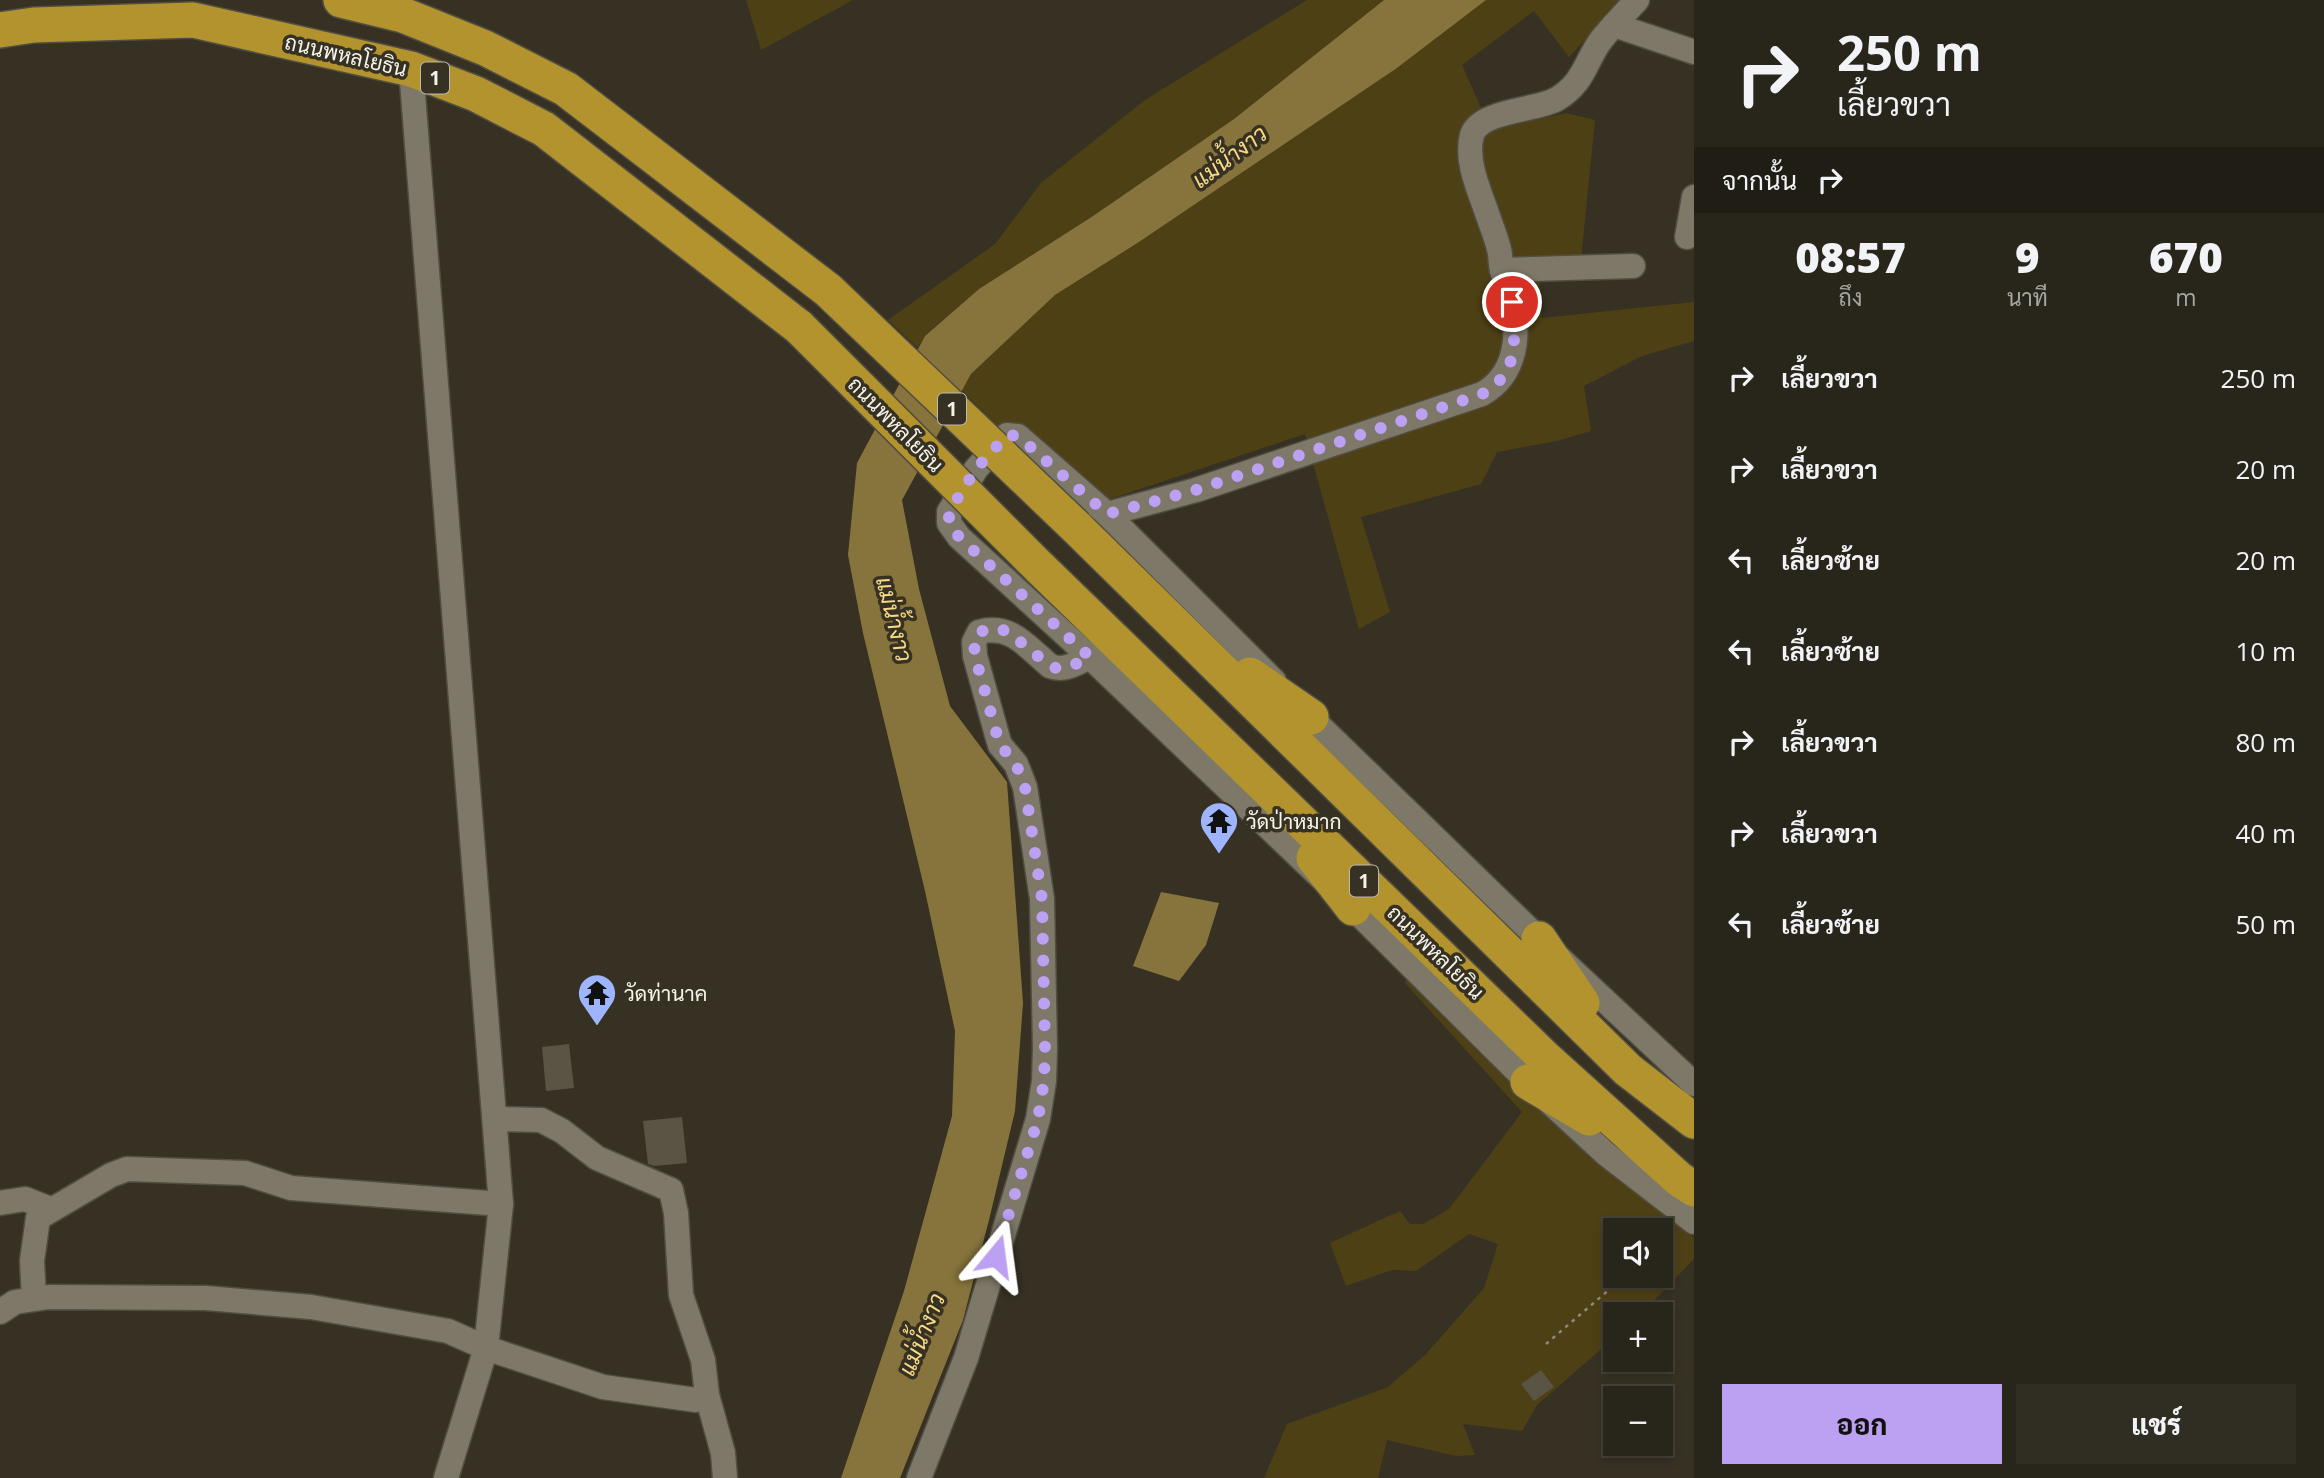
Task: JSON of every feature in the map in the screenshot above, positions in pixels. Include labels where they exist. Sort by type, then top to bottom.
[{"type":"highway","name":"1","points":[[341,0],[402,7],[566,89],[828,290],[1091,521],[1172,621],[1628,1070],[1694,1121]]},
{"type":"highway","name":"ถนนพหลโยธิน","points":[[0,30],[34,25],[193,20],[411,69],[476,94],[544,129],[799,327],[1039,567],[1545,1058],[1694,1189]]},
{"type":"highway","points":[[1172,621],[1311,718]]},
{"type":"highway","points":[[1215,736],[1353,908]]},
{"type":"highway","points":[[1539,939],[1628,1070]]},
{"type":"highway","points":[[1528,1082],[1653,1155]]},
{"type":"street","points":[[1091,521],[1196,490],[1482,394],[1492,388],[1505,374],[1513,357],[1515,334],[1512,302],[1499,250],[1474,173],[1470,152],[1472,133],[1483,121],[1550,103],[1567,93],[1581,78],[1600,42],[1637,0]]},
{"type":"street","points":[[1614,25],[1694,52]]},
{"type":"street","points":[[411,69],[501,1204],[486,1348],[446,1478]]},
{"type":"street","points":[[1686,237],[1694,197]]},
{"type":"street","points":[[1502,270],[1633,266]]},
{"type":"street","points":[[1694,1084],[1539,939],[1311,718],[1091,521],[1018,436],[1007,435],[976,469],[949,512],[949,523],[959,537],[1090,657],[1353,908],[1528,1082],[1606,1154],[1694,1222]]},
{"type":"street","points":[[919,1478],[966,1358],[1038,1119],[1044,1081],[1042,899],[1025,787],[1016,764],[1000,745],[978,668],[974,642],[979,632],[992,628],[1007,631],[1056,669],[1064,669],[1090,657]]},
{"type":"street","points":[[495,1119],[541,1120],[597,1158],[671,1190],[676,1213],[681,1294],[703,1360],[707,1395],[723,1453],[725,1478]]},
{"type":"street","points":[[34,1298],[32,1261],[38,1218],[111,1175],[128,1169],[245,1174],[291,1188],[501,1204]]},
{"type":"street","points":[[0,1203],[31,1200],[50,1209]]},
{"type":"street","points":[[0,1312],[15,1302],[34,1298],[206,1298],[311,1307],[449,1331],[486,1348],[603,1387],[696,1401],[707,1395]]},
{"type":"path","points":[[1546,1343],[1611,1288]]},
{"type":"shaded area","points":[[746,0],[853,0],[761,50]]},
{"type":"shaded area","points":[[1307,0],[1384,0],[1234,119],[1093,216],[979,289],[925,336],[918,348],[888,320],[995,244],[1041,183],[1145,100]]},
{"type":"shaded area","points":[[1486,0],[1622,0],[1569,57],[1534,11],[1462,65],[1491,130],[1566,113],[1595,120],[1581,259],[1538,261],[1542,318],[1694,302],[1694,341],[1642,356],[1584,386],[1591,431],[1557,441],[1497,452],[1481,484],[1361,517],[1390,612],[1359,629],[1305,434],[1104,501],[1027,426],[1013,423],[997,426],[962,390],[971,374],[1055,295],[1139,242],[1397,68]]},
{"type":"shaded area","points":[[1408,974],[1627,1185],[1669,1218],[1603,1218],[1603,1288],[1666,1288],[1653,1302],[1603,1302],[1603,1347],[1537,1405],[1522,1431],[1463,1424],[1475,1455],[1456,1456],[1387,1440],[1378,1478],[1264,1478],[1287,1424],[1388,1387],[1425,1355],[1484,1288],[1498,1244],[1469,1234],[1416,1271],[1392,1270],[1346,1286],[1330,1243],[1400,1211],[1410,1224],[1423,1224],[1449,1209],[1522,1112],[1405,983]]},
{"type":"shaded area","points":[[1673,1221],[1694,1238],[1694,1259],[1673,1281]]},
{"type":"water","name":"แม่น้ำงาว","points":[[1384,0],[1486,0],[1397,68],[1139,242],[1055,295],[971,374],[902,500],[919,589],[950,706],[1007,782],[1023,1003],[1015,1111],[963,1320],[900,1478],[841,1478],[904,1291],[952,1116],[955,1031],[925,891],[863,633],[848,555],[857,463],[925,336],[979,289],[1093,216],[1234,119]]},
{"type":"water","points":[[1161,892],[1219,903],[1206,945],[1179,981],[1133,966]]},
{"type":"building","points":[[569,1044],[574,1088],[546,1091],[542,1047]]},
{"type":"building","points":[[682,1117],[687,1163],[654,1166],[648,1164],[643,1121]]},
{"type":"building","points":[[1541,1370],[1554,1387],[1534,1401],[1521,1384]]},
{"type":"place","name":"วัดป่าหมาก","points":[[1219,855]]},
{"type":"place","name":"วัดท่านาค","points":[[597,1027]]},
{"type":"route","points":[[996,1256],[1038,1119],[1044,1081],[1042,899],[1022,775],[1000,745],[978,668],[974,642],[979,632],[992,628],[1007,631],[1056,669],[1064,669],[1090,657],[959,537],[949,523],[949,512],[976,469],[1007,435],[1018,436],[1107,514],[1196,490],[1482,394],[1505,374],[1513,357],[1515,334],[1512,302]]}]
